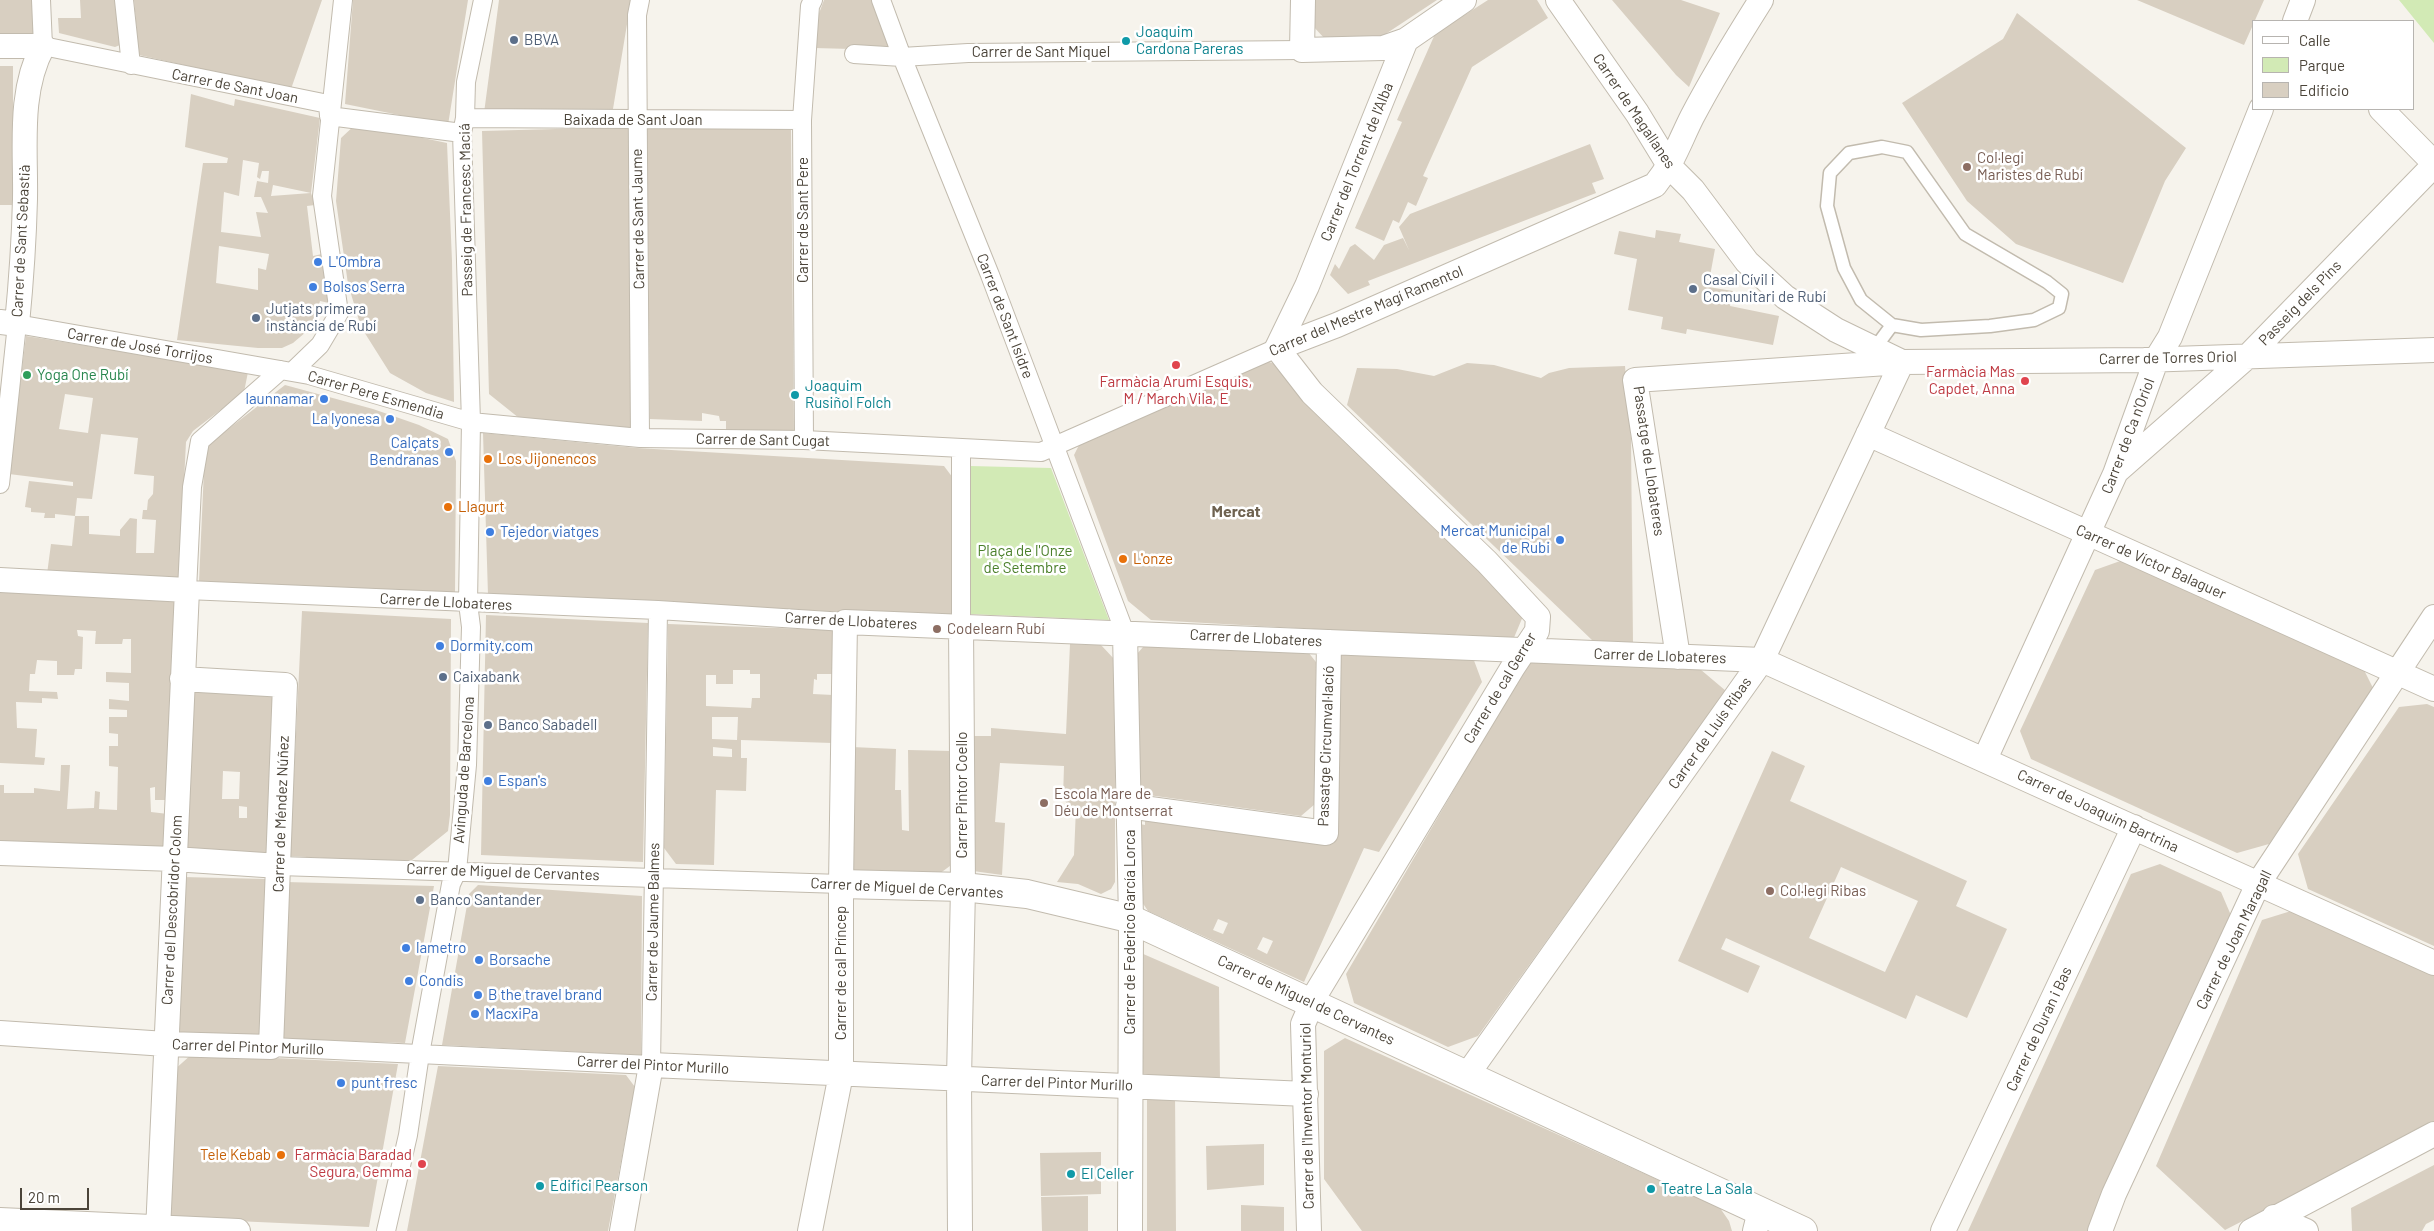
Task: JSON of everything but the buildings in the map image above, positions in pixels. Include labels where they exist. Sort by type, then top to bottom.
[{"type":"street","name":"Carrer de Sant Sebastià","points":[[0,484],[8,323],[25,217],[26,102],[34,62],[43,46],[41,0]]},
{"type":"street","points":[[124,0],[131,65]]},
{"type":"street","points":[[187,590],[192,486],[200,441],[320,344],[339,314],[322,196],[329,116],[343,0]]},
{"type":"street","name":"Passeig de Francesc Maciá","points":[[471,422],[463,125],[466,82],[484,0]]},
{"type":"street","name":"Carrer de Sant Jaume","points":[[640,0],[637,14],[636,120],[640,438]]},
{"type":"street","name":"Carrer de Sant Pere","points":[[804,440],[802,120],[810,6],[813,0]]},
{"type":"street","name":"Carrer de Sant Isidre","points":[[881,0],[990,275],[1125,633]]},
{"type":"street","points":[[1302,50],[1303,0]]},
{"type":"street","points":[[1406,40],[1464,0]]},
{"type":"street","name":"Carrer de Magallanes","points":[[1558,0],[1637,113],[1670,167],[1693,190],[1747,262],[1785,297],[1836,330],[1902,362]]},
{"type":"street","name":"Carrer del Mestre Magí Ramentol","points":[[1055,446],[1656,185],[1670,167],[1692,118],[1728,52],[1761,0]]},
{"type":"street","points":[[2295,20],[2303,0]]},
{"type":"street","name":"Carrer de Sant Miquel","points":[[854,54],[902,57],[968,52],[1383,48],[1406,40]]},
{"type":"street","name":"Carrer del Torrent de l'Alba","points":[[1277,348],[1307,286],[1406,40]]},
{"type":"street","name":"Carrer de Sant Joan","points":[[0,46],[43,46],[328,104],[329,116]]},
{"type":"street","name":"Carrer de Ca n'Oriol","points":[[1984,759],[2115,474],[2157,358],[2170,337],[2261,110]]},
{"type":"street","points":[[2382,110],[2434,164]]},
{"type":"street","points":[[329,116],[463,125]]},
{"type":"street","name":"Baixada de Sant Joan","points":[[463,125],[636,120],[802,120]]},
{"type":"street","name":"Passeig dels Pins","points":[[2115,474],[2248,356],[2434,164]]},
{"type":"street","name":"Carrer de José Torrijos","points":[[8,323],[286,371]]},
{"type":"street","name":"Carrer de cal Gerrer","points":[[1277,348],[1312,393],[1487,562],[1538,617],[1536,631],[1311,1003]]},
{"type":"street","name":"Carrer de Torres Oriol","points":[[1902,362],[2248,356],[2434,350]]},
{"type":"street","name":"Carrer de Lluís Ribas","points":[[1467,1075],[1762,660],[1902,362]]},
{"type":"street","name":"Passatge de Llobateres","points":[[1678,657],[1635,380],[1902,362]]},
{"type":"street","name":"Carrer Pere Esmendia","points":[[286,371],[309,375],[471,422]]},
{"type":"street","name":"Carrer de Sant Cugat","points":[[471,422],[640,438],[804,440],[1041,452],[1055,446]]},
{"type":"street","name":"Avinguda de Barcelona","points":[[386,1231],[408,1135],[420,1054],[451,884],[457,871],[466,765],[471,627],[468,603],[471,422]]},
{"type":"street","name":"Carrer de Víctor Balaguer","points":[[1868,434],[2434,689]]},
{"type":"street","name":"Carrer Pintor Coello","points":[[960,1231],[959,1079],[963,887],[961,448]]},
{"type":"street","name":"Carrer de Llobateres","points":[[0,580],[468,603],[658,610],[845,622],[1762,660]]},
{"type":"street","name":"Carrer del Descobridor Colom","points":[[158,1229],[187,590]]},
{"type":"street","name":"Carrer de Jaume Balmes","points":[[622,1231],[651,1065],[658,610]]},
{"type":"street","name":"Carrer de Joan Maragall","points":[[2100,1231],[2114,1194],[2258,884],[2434,617]]},
{"type":"street","name":"Carrer de cal Príncep","points":[[810,1231],[841,1074],[840,884],[845,622]]},
{"type":"street","name":"Carrer de Federico García Lorca","points":[[1125,633],[1131,919],[1130,1231]]},
{"type":"street","name":"Passatge Circumval·lació","points":[[1128,806],[1326,833],[1329,642]]},
{"type":"street","name":"Carrer de Joaquim Bartrina","points":[[1762,660],[2434,963]]},
{"type":"street","name":"Carrer de Méndez Núñez","points":[[182,679],[285,685],[280,866],[270,1046]]},
{"type":"street","name":"Carrer de Duran i Bas","points":[[1943,1231],[2134,827]]},
{"type":"street","name":"Carrer de Miguel de Cervantes","points":[[0,853],[174,858],[280,866],[963,887],[1027,894],[1131,919],[1467,1075],[1758,1221],[1803,1231]]},
{"type":"street","name":"Carrer de l'Inventor Monturiol","points":[[1309,1231],[1303,1024],[1311,1003]]},
{"type":"street","name":"Carrer del Pintor Murillo","points":[[0,1033],[166,1044],[270,1046],[841,1074],[1306,1094]]},
{"type":"street","points":[[2250,1231],[2434,1134]]},
{"type":"street","points":[[2274,1217],[2306,1231]]},
{"type":"street","points":[[0,1220],[158,1229],[238,1231]]},
{"type":"lane","points":[[1882,147],[1907,152],[1965,234],[2047,282],[2062,294],[2059,308],[2034,320],[1990,326],[1921,330],[1892,325],[1861,300],[1844,268],[1827,206],[1830,173],[1849,153],[1882,147]]},
{"type":"lane","points":[[1875,348],[1892,325]]},
{"type":"green space","points":[[2399,0],[2434,0],[2434,43]]},
{"type":"green space","name":"Plaça de l'Onze de Setembre","points":[[970,466],[1051,468],[1109,620],[969,614]]},
{"type":"place","name":"BBVA","points":[[514,40]]},
{"type":"place","name":"Joaquim Cardona Pareras","points":[[1126,41]]},
{"type":"place","name":"Col·legi Maristes de Rubí","points":[[1967,167]]},
{"type":"place","name":"L'Ombra","points":[[318,262]]},
{"type":"place","name":"Bolsos Serra","points":[[313,287]]},
{"type":"place","name":"Casal Cívil i Comunitari de Rubí","points":[[1693,289]]},
{"type":"place","name":"Jutjats primera instància de Rubí","points":[[256,318]]},
{"type":"place","name":"Farmàcia Arumi Esquis, M / March Vila, E","points":[[1176,365]]},
{"type":"place","name":"Yoga One Rubí","points":[[27,375]]},
{"type":"place","name":"Farmàcia Mas Capdet, Anna","points":[[2025,381]]},
{"type":"place","name":"Joaquim Rusiñol Folch","points":[[795,395]]},
{"type":"place","name":"launnamar","points":[[324,399]]},
{"type":"place","name":"La lyonesa","points":[[390,419]]},
{"type":"place","name":"Calçats Bendranas","points":[[449,452]]},
{"type":"place","name":"Los Jijonencos","points":[[488,459]]},
{"type":"place","name":"Llagurt","points":[[448,507]]},
{"type":"place","name":"Tejedor viatges","points":[[490,532]]},
{"type":"place","name":"Mercat Municipal de Rubi","points":[[1560,540]]},
{"type":"place","name":"L'onze","points":[[1123,559]]},
{"type":"place","name":"Codelearn Rubí","points":[[937,629]]},
{"type":"place","name":"Dormity.com","points":[[440,646]]},
{"type":"place","name":"Caixabank","points":[[443,677]]},
{"type":"place","name":"Banco Sabadell","points":[[488,725]]},
{"type":"place","name":"Espan's","points":[[488,781]]},
{"type":"place","name":"Escola Mare de Déu de Montserrat","points":[[1044,803]]},
{"type":"place","name":"Col·legi Ribas","points":[[1770,891]]},
{"type":"place","name":"Banco Santander","points":[[420,900]]},
{"type":"place","name":"lametro","points":[[406,948]]},
{"type":"place","name":"Borsache","points":[[479,960]]},
{"type":"place","name":"Condis","points":[[409,981]]},
{"type":"place","name":"B the travel brand","points":[[478,995]]},
{"type":"place","name":"MacxiPa","points":[[475,1014]]},
{"type":"place","name":"punt fresc","points":[[341,1083]]},
{"type":"place","name":"Tele Kebab","points":[[281,1155]]},
{"type":"place","name":"Farmàcia Baradad Segura, Gemma","points":[[422,1164]]},
{"type":"place","name":"El Celler","points":[[1071,1174]]},
{"type":"place","name":"Edifici Pearson","points":[[540,1186]]},
{"type":"place","name":"Teatre La Sala","points":[[1651,1189]]},
{"type":"district","name":"Mercat","points":[[1236,512]]}]
